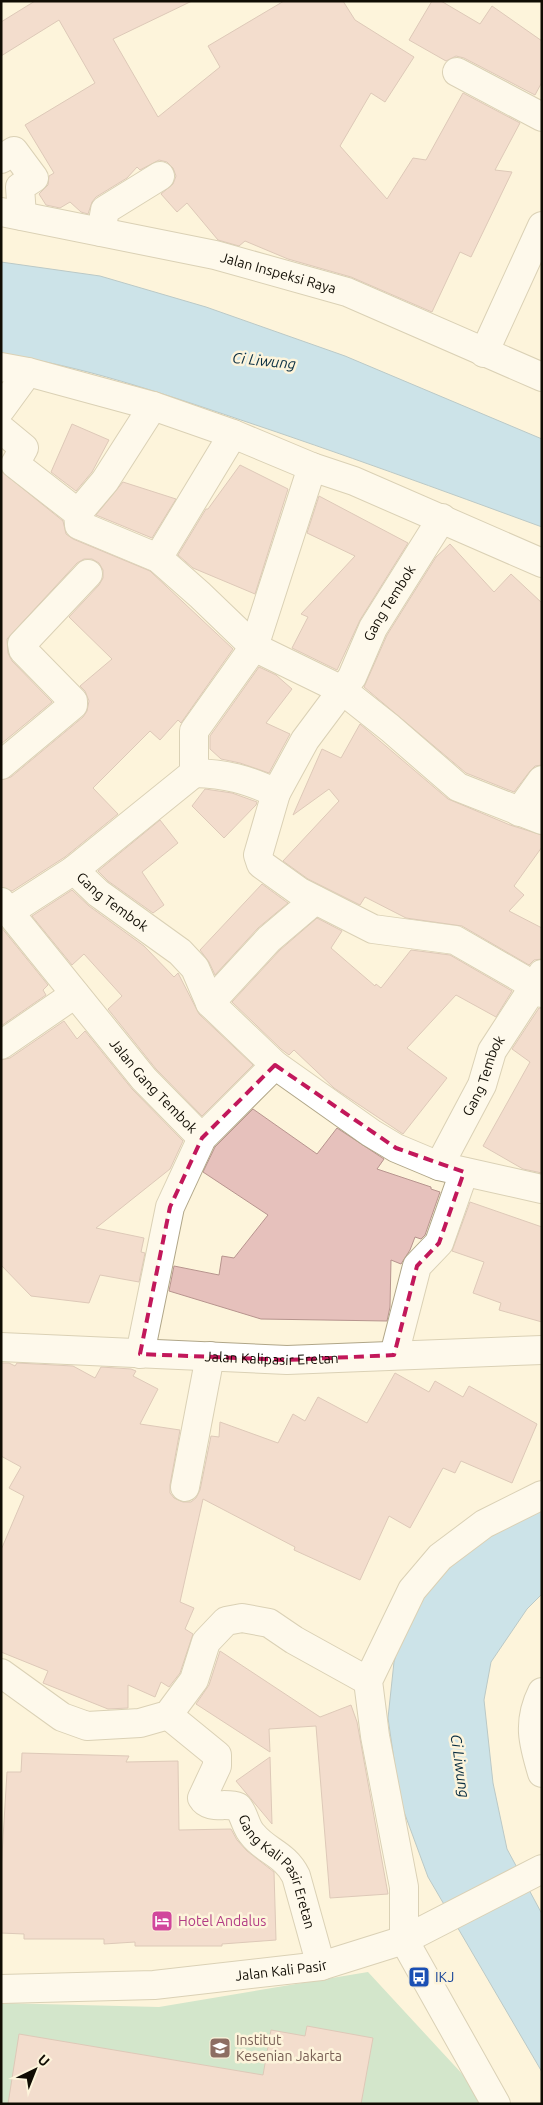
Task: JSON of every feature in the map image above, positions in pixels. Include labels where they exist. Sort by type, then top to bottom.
[{"type":"street","points":[[457,72],[542,117]]},
{"type":"street","points":[[1,159],[14,151],[34,178],[20,188],[11,214]]},
{"type":"street","points":[[101,232],[105,210],[160,176]]},
{"type":"street","name":"Jalan Inspeksi Raya","points":[[11,214],[215,255],[347,292],[542,377]]},
{"type":"street","points":[[484,353],[542,226]]},
{"type":"street","points":[[1,367],[28,372],[154,406],[233,434],[312,467],[354,481],[542,563]]},
{"type":"street","points":[[1,408],[28,372]]},
{"type":"street","points":[[154,406],[105,481],[78,513],[79,525],[158,558],[254,647],[342,690],[390,728],[458,787],[530,816],[542,780]]},
{"type":"street","points":[[1,429],[24,448],[15,464],[78,513]]},
{"type":"street","points":[[158,558],[233,434]]},
{"type":"street","points":[[276,793],[256,784],[222,774],[194,773],[194,731],[254,647],[312,467]]},
{"type":"street","name":"Gang Tembok","points":[[442,518],[373,628],[352,677],[306,740],[276,793],[258,855],[261,864],[300,892],[373,929],[455,940],[539,985],[492,1051],[482,1085],[451,1169]]},
{"type":"street","points":[[1,765],[73,705],[73,701],[23,650],[22,644],[88,574]]},
{"type":"street","name":"Gang Tembok","points":[[194,773],[74,870],[98,893],[180,952],[195,968],[210,1003],[275,1065],[371,1133],[396,1148],[451,1169],[542,1188]]},
{"type":"street","points":[[5,907],[74,870]]},
{"type":"street","points":[[210,1003],[269,939],[315,900]]},
{"type":"street","name":"Jalan Gang Tembok","points":[[5,907],[144,1079],[202,1138],[170,1207],[140,1354]]},
{"type":"street","points":[[1,1044],[75,994]]},
{"type":"street","points":[[202,1138],[275,1065]]},
{"type":"street","points":[[394,1355],[416,1266],[439,1243],[451,1169]]},
{"type":"street","name":"Jalan Kalipasir Eretan","points":[[1,1347],[287,1360],[542,1350]]},
{"type":"street","points":[[185,1487],[210,1356]]},
{"type":"street","points":[[496,2104],[404,1940],[404,1887],[375,1736],[368,1681],[412,1590],[440,1557],[484,1524],[542,1495]]},
{"type":"street","points":[[1,1673],[62,1717],[87,1726],[140,1723],[168,1715],[194,1680],[206,1642],[226,1621],[242,1618],[269,1623],[294,1640],[368,1681]]},
{"type":"street","points":[[542,1692],[534,1707],[532,1737],[542,1774]]},
{"type":"street","name":"Gang Kali Pasir Eretan","points":[[168,1715],[217,1755],[218,1766],[202,1798],[204,1802],[209,1805],[238,1807],[253,1835],[283,1857],[291,1866],[296,1876],[321,1966]]},
{"type":"street","name":"Jalan Kali Pasir","points":[[1,1989],[154,1985],[321,1966],[404,1940],[542,1868]]},
{"type":"highlighted area","points":[[275,1065],[396,1148],[464,1172],[439,1243],[417,1266],[394,1355],[287,1360],[140,1354],[170,1207],[202,1138]]},
{"type":"green space","name":"Institut Kesenian Jakarta","points":[[368,1972],[477,2090],[484,2104],[1,2104],[1,2003],[159,2007]]},
{"type":"water","name":"Ci Liwung","points":[[1,262],[100,276],[206,307],[345,356],[542,439],[542,527],[314,445],[151,390],[92,373],[1,354]]},
{"type":"water","name":"Ci Liwung","points":[[542,1503],[542,1594],[527,1609],[491,1662],[484,1700],[493,1783],[507,1849],[542,1914],[542,2072],[428,1877],[400,1801],[388,1718],[394,1662],[404,1625],[440,1572],[483,1533]]},
{"type":"building","points":[[35,1],[192,1],[113,39],[158,117],[220,67],[208,46],[284,1],[343,1],[355,20],[414,57],[385,102],[371,93],[340,146],[387,199],[413,158],[426,160],[463,93],[520,123],[495,170],[512,172],[471,257],[460,252],[432,312],[351,277],[288,259],[245,241],[239,246],[218,240],[187,203],[177,212],[161,194],[173,184],[176,176],[173,168],[167,162],[159,160],[140,170],[137,167],[127,178],[96,197],[88,214],[81,212],[70,202],[60,208],[46,205],[39,194],[48,185],[49,176],[54,173],[25,125],[95,83],[59,20],[1,56],[1,22]]},
{"type":"building","points":[[432,1],[441,1],[480,24],[492,6],[542,41],[542,82],[535,95],[464,58],[456,56],[446,61],[409,40]]},
{"type":"building","points":[[72,424],[109,440],[92,472],[76,491],[51,472]]},
{"type":"building","points":[[240,465],[288,489],[255,594],[193,568],[178,555],[206,509],[208,509]]},
{"type":"building","points":[[1,471],[63,521],[66,534],[73,539],[150,571],[233,649],[181,723],[178,720],[160,740],[150,731],[93,788],[118,814],[65,857],[12,891],[1,887],[1,780],[11,777],[83,717],[87,711],[89,701],[85,691],[80,686],[112,659],[69,617],[99,585],[103,578],[103,570],[99,563],[92,559],[84,559],[77,563],[7,639],[8,653],[12,661],[52,702],[1,744]]},
{"type":"building","points":[[123,482],[176,499],[152,538],[96,515]]},
{"type":"building","points":[[319,496],[408,543],[360,620],[337,670],[292,648],[308,617],[301,614],[355,556],[307,533]]},
{"type":"building","points":[[450,544],[494,592],[511,574],[542,603],[542,765],[535,766],[514,792],[466,773],[364,687],[387,635],[436,557]]},
{"type":"building","points":[[259,667],[276,675],[292,689],[266,723],[290,734],[269,773],[221,759],[210,749],[210,736]]},
{"type":"building","points":[[360,724],[448,799],[510,825],[542,835],[542,847],[514,886],[524,895],[509,911],[542,928],[542,959],[534,960],[529,965],[462,926],[406,918],[365,897],[360,905],[308,879],[283,861],[339,801],[329,789],[293,815],[322,749],[341,758]]},
{"type":"building","points":[[205,789],[232,793],[257,802],[224,838],[192,806]]},
{"type":"building","points":[[160,820],[178,843],[142,872],[164,905],[153,913],[108,881],[98,871]]},
{"type":"building","points":[[262,884],[288,903],[258,928],[215,975],[209,962],[200,950]]},
{"type":"building","points":[[72,890],[89,906],[144,946],[174,977],[178,973],[199,1014],[253,1065],[202,1116],[156,1069],[108,1009],[122,996],[84,954],[72,965],[32,916]]},
{"type":"building","points":[[317,918],[342,931],[331,948],[375,986],[376,984],[381,988],[411,950],[450,955],[512,991],[496,1017],[456,995],[407,1048],[447,1078],[403,1134],[334,1088],[294,1050],[289,1055],[281,1049],[232,1002],[280,950]]},
{"type":"building","points":[[1,927],[48,985],[43,990],[46,995],[1,1026]]},
{"type":"building","points":[[539,1008],[542,1008],[542,1173],[523,1169],[483,1146],[530,1062],[512,1049]]},
{"type":"building","points":[[64,1021],[77,1039],[85,1031],[132,1089],[183,1141],[170,1169],[96,1228],[144,1238],[141,1252],[145,1253],[139,1282],[100,1275],[89,1303],[31,1296],[1,1265],[1,1060],[10,1058]]},
{"type":"building","points":[[253,1109],[317,1154],[337,1128],[384,1159],[377,1169],[431,1187],[431,1189],[440,1192],[425,1235],[421,1239],[415,1237],[410,1250],[401,1264],[391,1260],[390,1307],[387,1321],[261,1319],[169,1291],[174,1266],[219,1275],[222,1256],[234,1258],[268,1215],[203,1172],[215,1147]]},
{"type":"building","points":[[470,1202],[542,1227],[542,1322],[499,1310],[501,1303],[473,1293],[484,1262],[452,1251]]},
{"type":"building","points":[[1,1363],[9,1363],[15,1366],[17,1363],[73,1366],[95,1378],[101,1367],[136,1371],[133,1376],[158,1389],[140,1424],[180,1430],[170,1493],[174,1498],[183,1502],[191,1502],[196,1498],[200,1490],[211,1436],[219,1437],[220,1422],[278,1443],[293,1414],[305,1421],[318,1397],[367,1423],[395,1373],[429,1392],[435,1381],[463,1397],[469,1386],[537,1424],[512,1483],[461,1461],[455,1473],[443,1468],[410,1528],[389,1516],[360,1580],[294,1550],[295,1547],[203,1499],[180,1602],[194,1608],[185,1629],[193,1634],[180,1673],[169,1687],[161,1682],[155,1697],[128,1685],[128,1708],[108,1709],[43,1683],[48,1671],[1,1652],[1,1550],[24,1496],[9,1488],[21,1467],[1,1456]]},
{"type":"building","points":[[220,1651],[320,1717],[351,1705],[357,1722],[388,1894],[330,1898],[316,1726],[269,1729],[270,1752],[196,1704],[209,1685]]},
{"type":"building","points":[[22,1753],[129,1756],[126,1762],[178,1761],[179,1830],[231,1829],[237,1840],[247,1851],[274,1872],[276,1940],[222,1944],[222,1946],[135,1946],[135,1942],[104,1944],[104,1939],[24,1939],[24,1934],[1,1933],[1,1872],[7,1772],[21,1772]]},
{"type":"building","points":[[270,1757],[272,1824],[236,1781]]},
{"type":"building","points":[[307,2026],[373,2038],[361,2104],[8,2104],[19,2034],[263,2075],[271,2030],[305,2036]]},
{"type":"place","name":"Hotel Andalus","points":[[162,1921]]},
{"type":"place","name":"IKJ","points":[[419,1977]]},
{"type":"place","name":"Institut Kesenian Jakarta","points":[[220,2048]]}]
